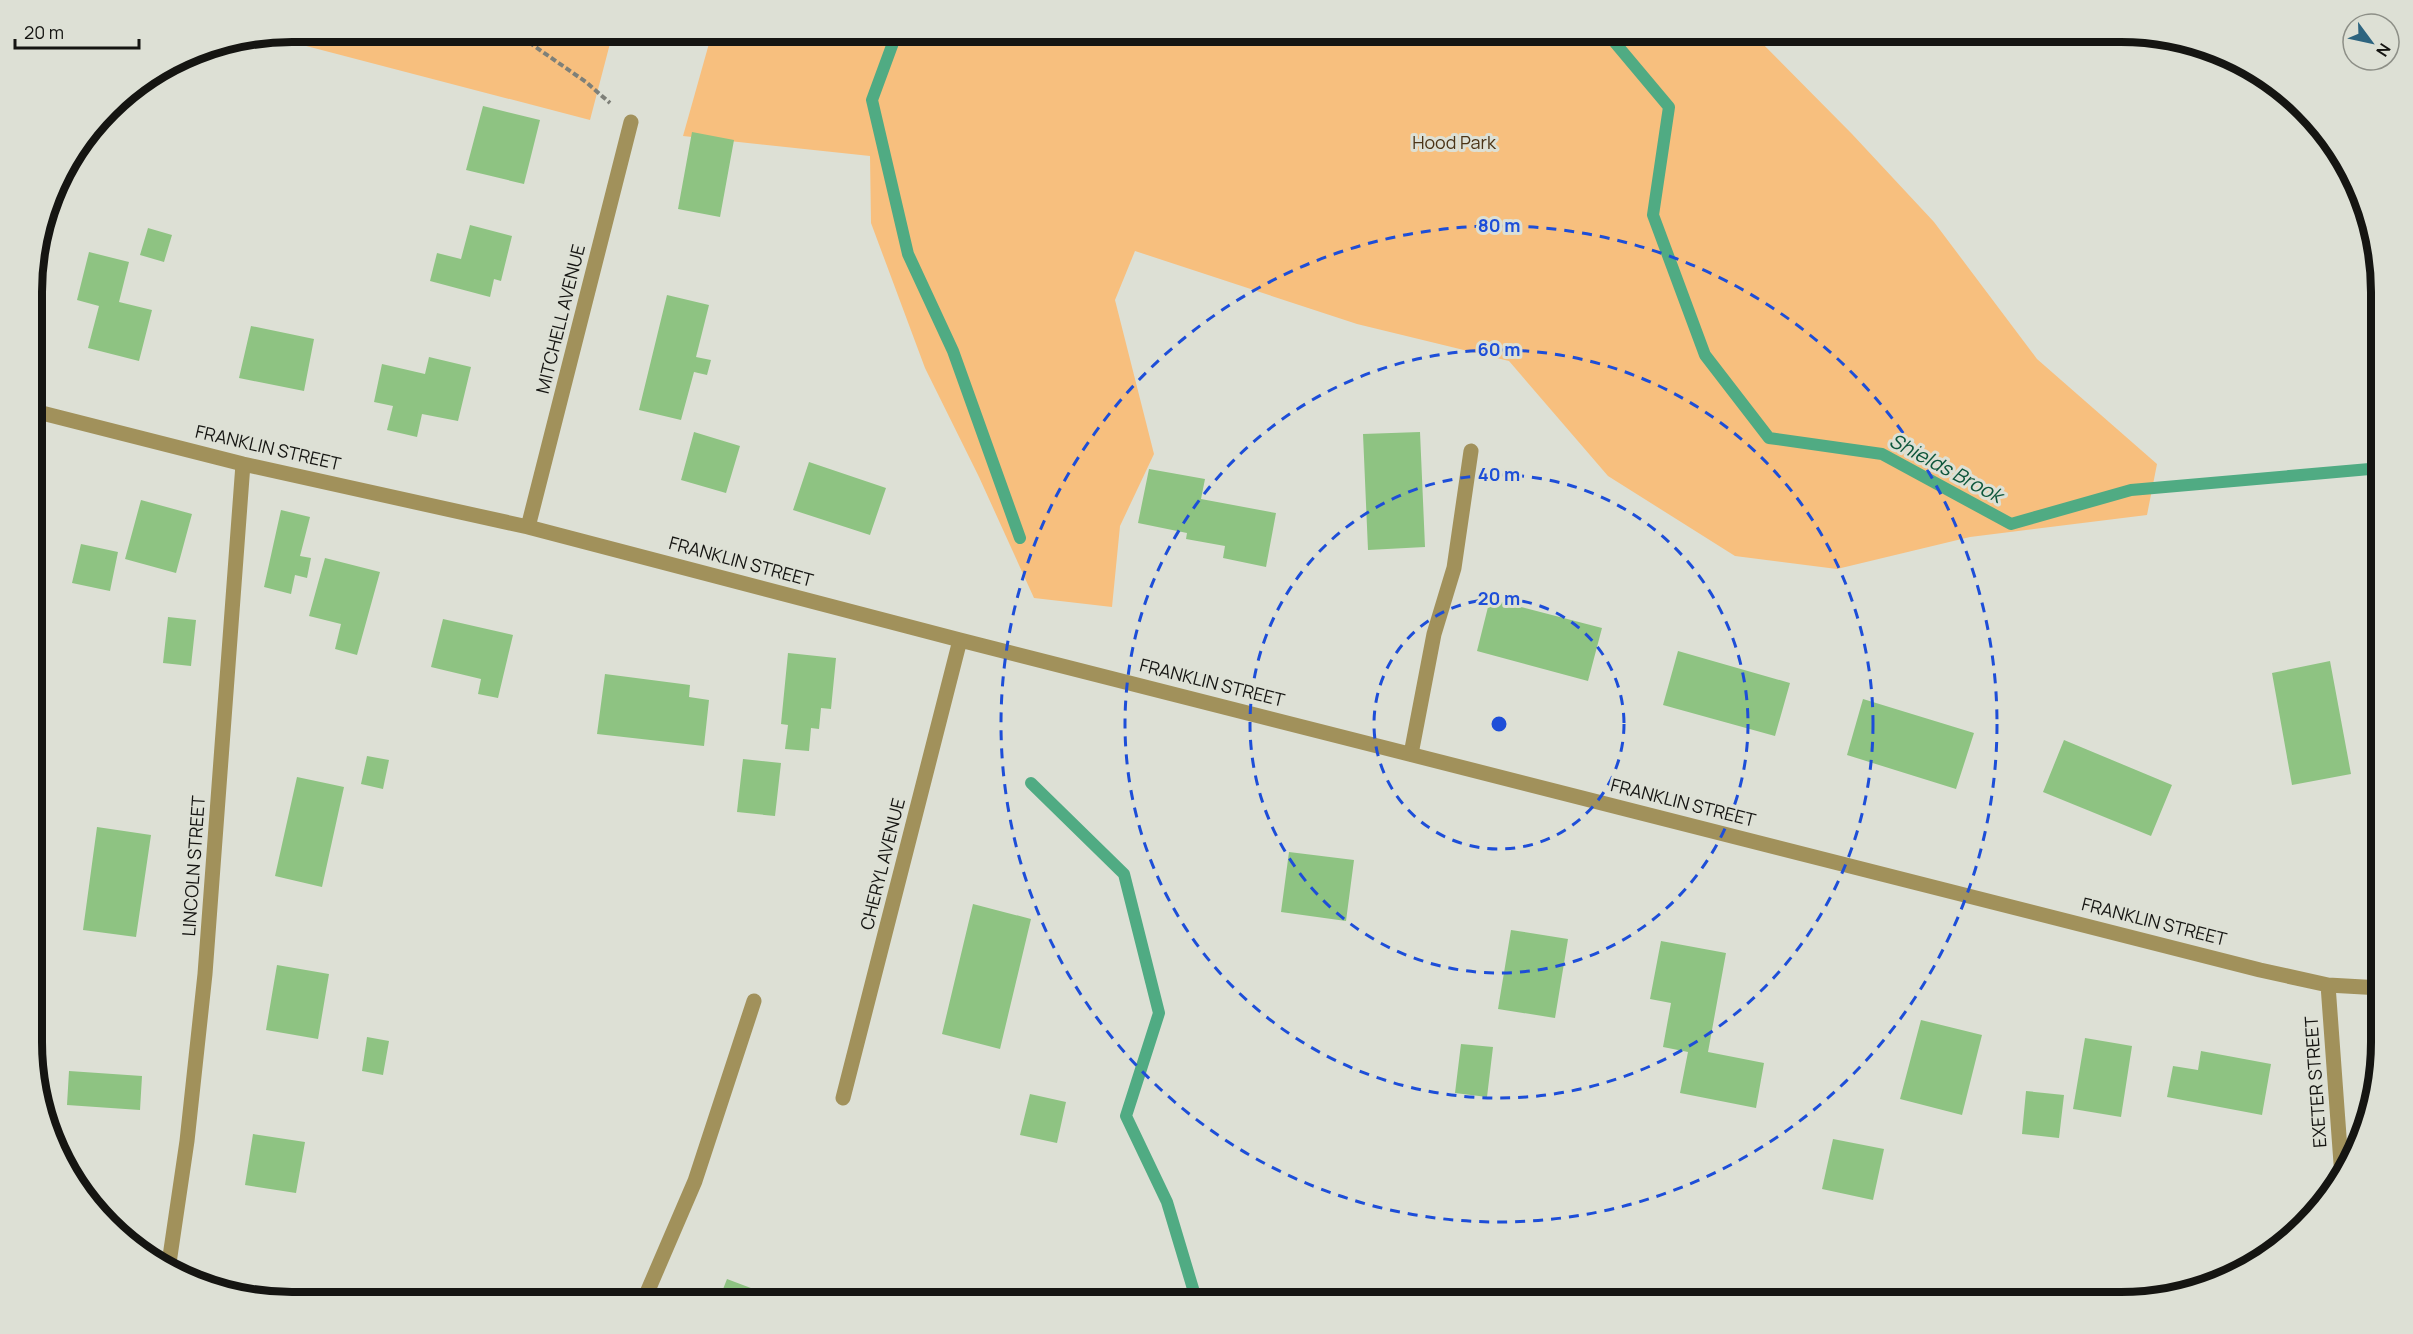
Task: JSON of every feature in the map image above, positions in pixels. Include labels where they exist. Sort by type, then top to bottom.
[{"type":"street","name":"MITCHELL AVENUE","points":[[528,527],[631,122]]},
{"type":"street","name":"FRANKLIN STREET","points":[[42,413],[243,464],[528,527],[960,640],[2260,970],[2328,985],[2371,987]]},
{"type":"street","points":[[1411,754],[1434,634],[1454,568],[1472,451]]},
{"type":"street","name":"LINCOLN STREET","points":[[169,1260],[187,1142],[206,974],[243,464]]},
{"type":"street","name":"CHERYL AVENUE","points":[[843,1098],[960,640]]},
{"type":"street","name":"EXETER STREET","points":[[2328,985],[2341,1161]]},
{"type":"street","points":[[647,1292],[695,1181],[754,1001]]},
{"type":"path","points":[[528,42],[586,82],[631,122]]},
{"type":"green space","points":[[291,42],[610,42],[590,120]]},
{"type":"green space","name":"Hood Park","points":[[709,42],[1761,42],[1852,134],[1934,222],[2037,359],[2157,464],[2147,515],[1970,537],[1837,569],[1735,556],[1608,476],[1509,361],[1357,324],[1135,251],[1115,300],[1154,454],[1120,526],[1112,607],[1034,598],[979,477],[925,368],[871,223],[870,156],[683,136]]},
{"type":"building","points":[[483,106],[540,120],[524,184],[466,170]]},
{"type":"building","points":[[692,132],[734,140],[720,217],[678,209]]},
{"type":"building","points":[[470,225],[512,236],[501,281],[494,279],[490,297],[430,281],[437,253],[461,259]]},
{"type":"building","points":[[148,228],[172,235],[164,262],[140,255]]},
{"type":"building","points":[[89,252],[129,262],[119,302],[152,310],[139,361],[88,348],[99,306],[77,300]]},
{"type":"building","points":[[667,295],[709,305],[696,357],[711,360],[707,375],[694,372],[681,420],[639,410]]},
{"type":"building","points":[[251,326],[314,339],[304,391],[239,378]]},
{"type":"building","points":[[429,357],[471,367],[458,421],[422,414],[417,437],[387,430],[393,406],[374,402],[382,364],[425,374]]},
{"type":"building","points":[[694,432],[740,446],[726,493],[681,480]]},
{"type":"building","points":[[1420,432],[1425,547],[1368,550],[1363,434]]},
{"type":"building","points":[[809,462],[886,488],[870,535],[793,510]]},
{"type":"building","points":[[1149,469],[1205,479],[1201,499],[1276,513],[1266,567],[1223,558],[1225,546],[1186,539],[1187,533],[1138,523]]},
{"type":"building","points":[[141,500],[192,514],[176,573],[125,559]]},
{"type":"building","points":[[281,510],[310,517],[300,556],[311,558],[307,578],[295,575],[291,594],[264,587]]},
{"type":"building","points":[[81,544],[118,552],[110,591],[72,583]]},
{"type":"building","points":[[325,558],[380,572],[357,655],[335,649],[341,624],[309,616]]},
{"type":"building","points":[[1490,599],[1602,628],[1588,681],[1477,651]]},
{"type":"building","points":[[168,617],[196,620],[191,666],[163,663]]},
{"type":"building","points":[[443,619],[513,635],[498,698],[478,694],[481,679],[431,667]]},
{"type":"building","points":[[1678,651],[1790,683],[1775,736],[1663,705]]},
{"type":"building","points":[[788,653],[836,658],[831,709],[821,708],[819,729],[811,728],[809,751],[785,749],[788,725],[781,724]]},
{"type":"building","points":[[2330,661],[2351,774],[2292,785],[2272,673]]},
{"type":"building","points":[[605,674],[690,685],[689,697],[709,700],[704,746],[597,734]]},
{"type":"building","points":[[1863,699],[1974,733],[1956,789],[1847,755]]},
{"type":"building","points":[[2064,740],[2172,785],[2151,836],[2043,792]]},
{"type":"building","points":[[367,756],[389,760],[383,789],[361,784]]},
{"type":"building","points":[[743,759],[781,763],[775,816],[737,812]]},
{"type":"building","points":[[297,777],[344,787],[322,887],[275,876]]},
{"type":"building","points":[[97,827],[151,835],[136,937],[83,930]]},
{"type":"building","points":[[1289,852],[1354,860],[1346,921],[1281,912]]},
{"type":"building","points":[[973,904],[1031,919],[1000,1049],[942,1034]]},
{"type":"building","points":[[1511,930],[1568,939],[1555,1018],[1498,1009]]},
{"type":"building","points":[[1661,941],[1726,953],[1708,1052],[1764,1063],[1756,1108],[1680,1093],[1688,1052],[1663,1047],[1671,1003],[1650,999]]},
{"type":"building","points":[[277,965],[329,974],[318,1039],[266,1030]]},
{"type":"building","points":[[1921,1020],[1982,1035],[1962,1115],[1900,1099]]},
{"type":"building","points":[[367,1037],[389,1041],[383,1075],[362,1071]]},
{"type":"building","points":[[2085,1038],[2132,1046],[2121,1117],[2073,1109]]},
{"type":"building","points":[[1461,1044],[1493,1047],[1487,1097],[1455,1093]]},
{"type":"building","points":[[2201,1051],[2271,1064],[2262,1115],[2167,1097],[2173,1066],[2198,1070]]},
{"type":"building","points":[[69,1071],[142,1076],[140,1110],[67,1105]]},
{"type":"building","points":[[2026,1091],[2064,1095],[2059,1138],[2022,1134]]},
{"type":"building","points":[[1030,1094],[1066,1102],[1057,1143],[1020,1135]]},
{"type":"building","points":[[253,1134],[305,1142],[296,1193],[245,1185]]},
{"type":"building","points":[[1833,1139],[1884,1149],[1873,1200],[1822,1189]]},
{"type":"building","points":[[727,1279],[761,1292],[722,1292]]},
{"type":"waterway","points":[[893,42],[872,100],[908,254],[953,351],[1020,538]]},
{"type":"waterway","name":"Shields Brook","points":[[1614,42],[1669,107],[1653,215],[1705,355],[1769,438],[1882,454],[2011,524],[2131,490],[2371,469]]},
{"type":"waterway","points":[[1031,783],[1124,874],[1159,1013],[1126,1116],[1167,1202],[1194,1292]]}]
